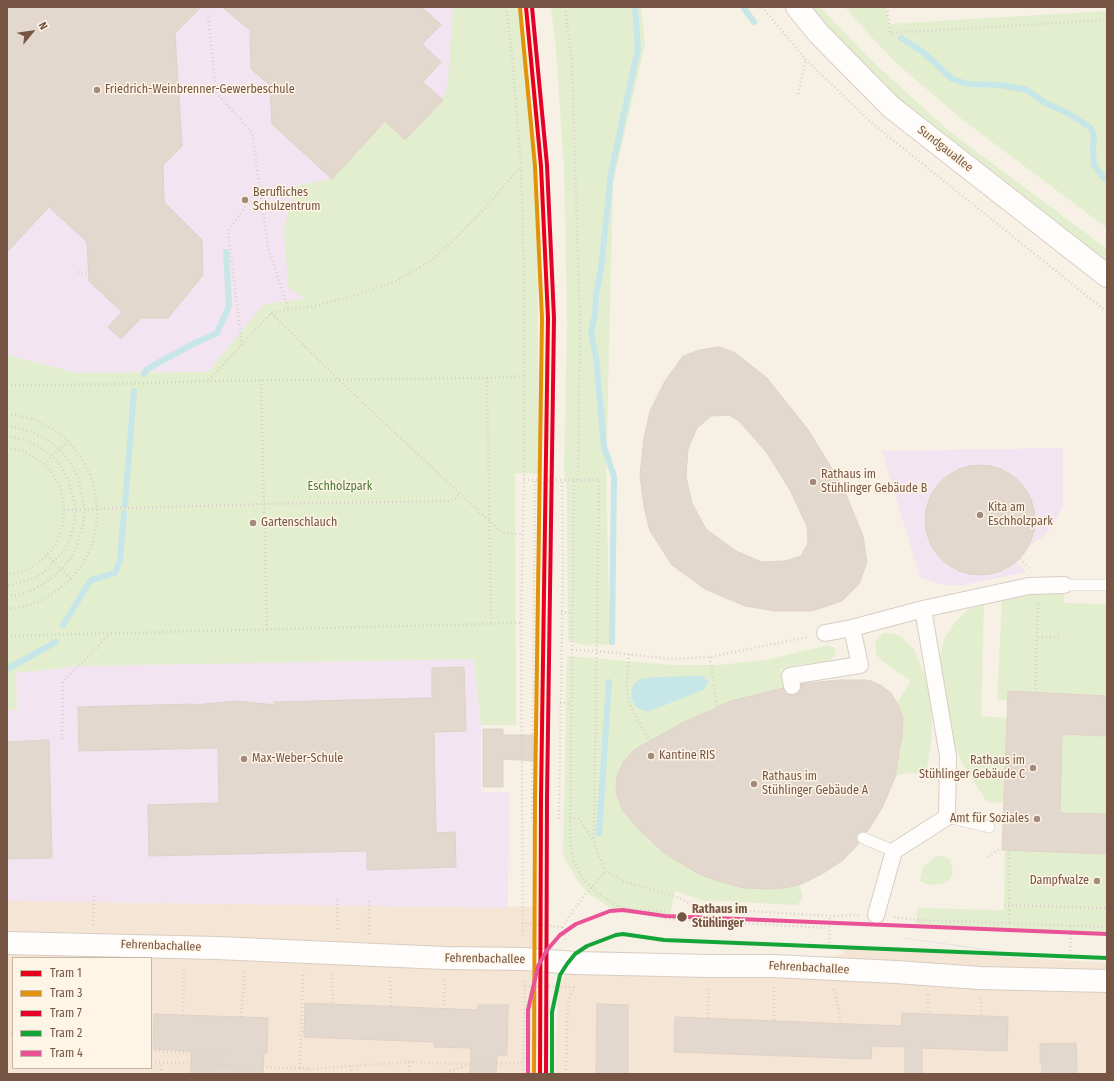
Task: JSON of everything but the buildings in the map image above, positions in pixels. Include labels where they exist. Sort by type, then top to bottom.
[{"type":"street","name":"Sundgauallee","points":[[796,7],[819,34],[891,107],[1107,276]]},
{"type":"street","points":[[825,633],[852,628],[923,608],[1039,585],[1064,585]]},
{"type":"street","points":[[876,915],[894,851],[947,816],[948,756],[923,608]]},
{"type":"street","points":[[792,686],[790,676],[860,665],[852,628]]},
{"type":"street","name":"Fehrenbachallee","points":[[7,943],[185,947],[445,958],[524,959],[575,963],[774,966],[829,968],[980,978],[1107,981]]},
{"type":"lane","points":[[1064,585],[1107,585]]},
{"type":"lane","points":[[947,816],[989,827]]},
{"type":"lane","points":[[863,838],[894,851]]},
{"type":"path","points":[[506,7],[512,57],[521,166],[524,271],[524,480],[521,623],[522,924],[525,986],[523,1074]]},
{"type":"path","points":[[565,7],[572,63],[580,325],[578,481]]},
{"type":"path","points":[[887,7],[890,33],[1107,20]]},
{"type":"path","points":[[208,13],[216,93],[252,132],[268,248],[289,310]]},
{"type":"path","points":[[798,94],[806,60]]},
{"type":"path","points":[[209,381],[271,313],[319,305],[354,296],[396,281],[431,261],[490,203],[521,166]]},
{"type":"path","points":[[242,345],[228,230],[259,186]]},
{"type":"path","points":[[78,272],[89,275]]},
{"type":"path","points":[[271,313],[339,380],[490,522],[504,533],[522,534]]},
{"type":"path","points":[[7,385],[123,384],[261,380],[487,378],[524,376]]},
{"type":"path","points":[[487,378],[491,624]]},
{"type":"path","points":[[261,380],[267,630]]},
{"type":"path","points":[[7,414],[17,414],[35,420],[53,429],[68,441],[80,456],[89,472],[95,490],[98,509],[92,545],[84,562],[71,579],[41,601],[22,607],[7,609]]},
{"type":"path","points":[[7,426],[32,432],[46,439],[58,449],[69,461],[78,477],[85,509],[84,526],[78,542],[72,557],[61,570],[48,581],[32,590],[18,595],[7,596]]},
{"type":"path","points":[[7,436],[29,441],[52,456],[61,466],[69,480],[76,509],[70,539],[63,552],[54,563],[43,573],[30,580],[7,586]]},
{"type":"path","points":[[44,464],[68,441]]},
{"type":"path","points":[[7,447],[23,451],[44,464],[53,474],[59,485],[63,497],[64,510],[60,534],[55,545],[47,555],[37,564],[26,570],[7,575]]},
{"type":"path","points":[[524,480],[599,480],[594,841]]},
{"type":"path","points":[[532,818],[535,480]]},
{"type":"path","points":[[559,819],[562,481]]},
{"type":"path","points":[[574,481],[570,818],[570,841],[574,861],[582,878],[591,888],[618,906],[634,910],[665,911]]},
{"type":"path","points":[[64,510],[264,504],[453,501],[460,494]]},
{"type":"path","points":[[47,555],[71,579]]},
{"type":"path","points":[[1035,693],[1039,585]]},
{"type":"path","points":[[561,612],[572,613]]},
{"type":"path","points":[[7,636],[521,623]]},
{"type":"path","points":[[62,739],[63,681],[111,633]]},
{"type":"path","points":[[572,650],[597,651],[672,659],[710,658],[825,633]]},
{"type":"path","points":[[1038,637],[1060,637]]},
{"type":"path","points":[[629,654],[627,683],[628,699],[635,715],[650,741]]},
{"type":"path","points":[[710,658],[717,707]]},
{"type":"path","points":[[560,703],[571,704]]},
{"type":"path","points":[[570,818],[579,819],[594,841],[606,871],[623,881],[674,896],[701,908],[830,916],[876,915],[917,920],[1107,927]]},
{"type":"path","points":[[988,857],[1001,848]]},
{"type":"path","points":[[1009,851],[1009,923]]},
{"type":"path","points":[[522,924],[562,926],[606,871]]},
{"type":"path","points":[[93,945],[94,893]]},
{"type":"path","points":[[337,900],[337,914]]},
{"type":"path","points":[[369,900],[369,915]]},
{"type":"path","points":[[1004,905],[1107,908]]},
{"type":"path","points":[[829,968],[830,916]]},
{"type":"path","points":[[665,919],[830,928]]},
{"type":"path","points":[[1071,926],[1070,964],[1082,964],[1082,980]]},
{"type":"path","points":[[183,1015],[185,947]]},
{"type":"path","points":[[241,1017],[247,950]]},
{"type":"path","points":[[300,1068],[303,952]]},
{"type":"path","points":[[566,1074],[567,1016],[569,999],[575,987],[575,963]]},
{"type":"path","points":[[525,986],[575,987]]},
{"type":"path","points":[[391,1001],[391,1007]]},
{"type":"path","points":[[444,1002],[444,1009]]},
{"type":"path","points":[[708,1009],[708,1018]]},
{"type":"path","points":[[981,1011],[981,1016]]},
{"type":"path","points":[[774,1012],[774,1020]]},
{"type":"path","points":[[840,1015],[840,1023]]},
{"type":"path","points":[[152,1051],[227,1054],[227,1052]]},
{"type":"path","points":[[194,1061],[193,1057],[205,1057],[205,1064]]},
{"type":"path","points":[[152,1062],[300,1068],[409,1062],[471,1064],[442,1074]]},
{"type":"path","points":[[409,1062],[410,1074]]},
{"type":"path","points":[[161,1063],[161,1074]]},
{"type":"path","points":[[478,1064],[523,1063]]},
{"type":"path","points":[[350,1066],[352,1074]]},
{"type":"path","points":[[310,1068],[310,1074]]},
{"type":"shaded area","name":"Berufliches Schulzentrum","points":[[7,7],[488,7],[508,168],[305,299],[264,304],[208,372],[77,373],[7,355]]},
{"type":"shaded area","name":"Kita am Eschholzpark","points":[[1063,448],[1063,507],[1054,523],[1043,537],[1030,545],[1017,562],[1026,572],[958,586],[941,584],[920,577],[882,451]]},
{"type":"shaded area","name":"Max-Weber-Schule","points":[[474,659],[481,725],[481,792],[509,792],[508,908],[7,901],[7,710],[17,710],[16,673],[79,666]]},
{"type":"shaded area","points":[[7,901],[534,907],[532,1074],[7,1074]]},
{"type":"shaded area","points":[[845,947],[1107,963],[1107,1074],[555,1074],[558,989],[567,970],[596,951],[822,958],[844,954]]},
{"type":"green space","name":"Eschholzpark","points":[[453,7],[520,7],[524,35],[535,167],[539,474],[515,473],[516,725],[481,725],[474,659],[79,666],[16,673],[17,710],[7,710],[7,355],[77,373],[208,372],[264,304],[304,299],[288,286],[284,229],[295,186],[332,179],[369,139],[349,121],[366,104],[405,140],[443,100],[448,82]]},
{"type":"green space","points":[[551,7],[641,7],[645,44],[613,183],[606,474],[610,645],[592,644],[592,646],[568,641],[567,486],[564,474],[567,321],[564,168],[556,50]]},
{"type":"green space","points":[[806,7],[820,7],[873,62],[950,132],[1107,249],[1107,262],[917,117]]},
{"type":"green space","points":[[845,7],[886,7],[888,24],[1107,11],[1107,228],[964,121],[896,63]]},
{"type":"green space","points":[[1064,592],[1064,603],[1107,604],[1107,696],[1008,691],[1008,700],[997,700],[1002,601],[1031,595]]},
{"type":"green space","points":[[984,604],[981,716],[1007,718],[1004,801],[1002,803],[987,802],[961,761],[947,724],[940,673],[940,655],[944,639],[956,621],[967,610]]},
{"type":"green space","points":[[883,633],[893,633],[902,638],[914,649],[925,676],[930,698],[932,722],[931,745],[926,773],[901,774],[895,777],[901,748],[903,726],[901,713],[897,703],[911,681],[881,660],[876,654],[875,642]]},
{"type":"green space","points":[[829,645],[836,649],[834,657],[828,661],[802,664],[780,669],[784,687],[717,707],[682,723],[639,747],[623,762],[618,772],[616,782],[617,796],[623,811],[648,840],[671,858],[699,874],[717,881],[744,888],[767,889],[799,885],[802,893],[802,900],[796,905],[702,900],[675,891],[670,916],[626,913],[609,907],[589,894],[578,881],[563,853],[567,656],[672,665],[719,665],[765,660]]},
{"type":"green space","points":[[1062,734],[1107,736],[1107,814],[1060,813]]},
{"type":"green space","points":[[1005,850],[1107,854],[1107,934],[916,927],[917,908],[1004,910]]},
{"type":"green space","points":[[943,856],[950,859],[953,874],[950,879],[944,884],[934,885],[926,884],[920,881],[923,867],[935,857]]},
{"type":"water","points":[[703,676],[709,682],[703,690],[650,711],[644,711],[636,707],[632,700],[631,693],[634,684],[640,679],[656,677]]},
{"type":"waterway","points":[[612,642],[614,476],[604,447],[596,357],[591,333],[601,269],[611,173],[638,49],[635,7]]},
{"type":"waterway","points":[[743,7],[754,22]]},
{"type":"waterway","points":[[901,38],[923,52],[952,79],[968,84],[1001,85],[1027,90],[1045,103],[1066,112],[1091,128],[1094,136],[1094,165],[1107,180]]},
{"type":"waterway","points":[[144,374],[147,369],[217,333],[229,306],[226,252]]},
{"type":"waterway","points":[[125,505],[134,391]]},
{"type":"waterway","points":[[63,625],[91,580],[115,573],[120,560],[124,513]]},
{"type":"waterway","points":[[7,669],[56,642]]},
{"type":"waterway","points":[[599,833],[609,682]]},
{"type":"tram line","name":"1","points":[[526,7],[541,166],[548,318],[541,797],[540,1074]]},
{"type":"tram line","name":"7","points":[[532,7],[547,165],[554,318],[547,797],[546,1074]]},
{"type":"tram line","name":"3","points":[[520,8],[535,166],[542,318],[535,797],[534,1074]]},
{"type":"tram line","name":"4","points":[[528,1074],[528,1010],[538,966],[547,950],[560,935],[576,924],[610,911],[623,910],[665,916],[1107,934]]},
{"type":"tram line","name":"2","points":[[552,1074],[552,1012],[560,975],[575,954],[587,946],[616,935],[623,934],[664,940],[1107,958]]},
{"type":"tram line","points":[[904,938],[995,951]]},
{"type":"place","name":"Friedrich-Weinbrenner-Gewerbeschule","points":[[97,90]]},
{"type":"place","name":"Berufliches Schulzentrum","points":[[245,200]]},
{"type":"place","name":"Rathaus im Stühlinger Gebäude B","points":[[813,482]]},
{"type":"place","name":"Kita am Eschholzpark","points":[[980,515]]},
{"type":"place","name":"Gartenschlauch","points":[[253,523]]},
{"type":"place","name":"Kantine RIS","points":[[651,756]]},
{"type":"place","name":"Max-Weber-Schule","points":[[244,759]]},
{"type":"place","name":"Rathaus im Stühlinger Gebäude C","points":[[1033,768]]},
{"type":"place","name":"Rathaus im Stühlinger Gebäude A","points":[[754,784]]},
{"type":"place","name":"Amt für Soziales","points":[[1037,819]]},
{"type":"place","name":"Dampfwalze","points":[[1097,881]]},
{"type":"place","name":"Rathaus im Stühlinger","points":[[682,917]]}]
